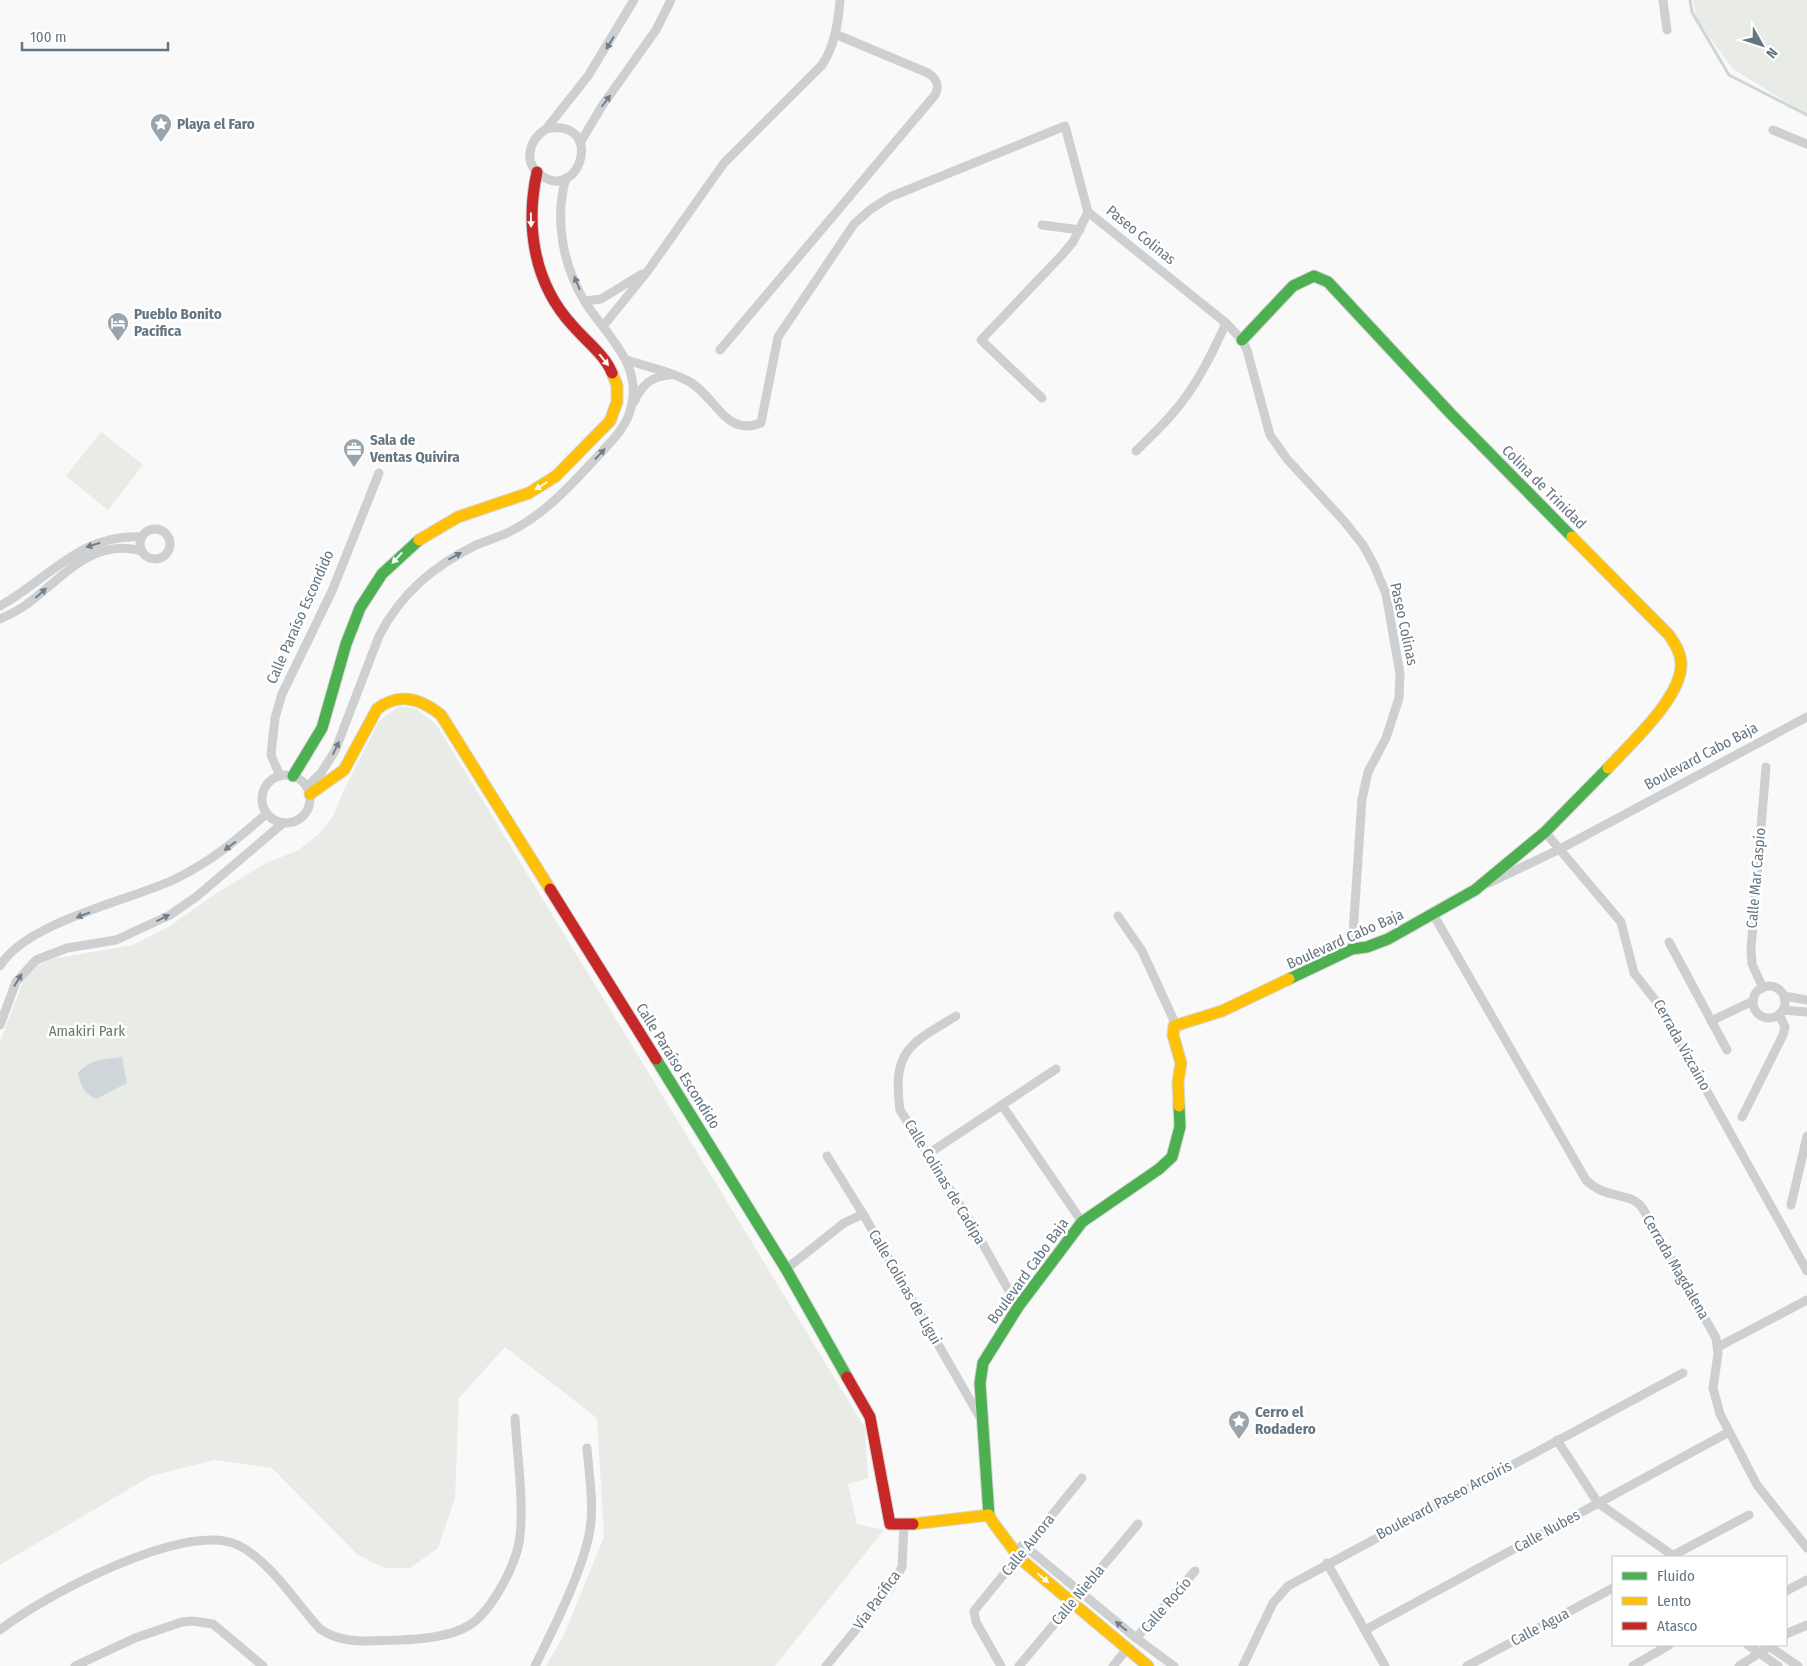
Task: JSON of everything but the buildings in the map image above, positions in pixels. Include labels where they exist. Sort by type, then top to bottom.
[{"type":"street","points":[[546,129],[556,127],[566,129],[580,142],[582,154],[580,164],[566,178],[550,179],[537,172],[531,164],[529,154],[531,143],[537,135],[546,129],[588,76],[634,0]]},
{"type":"street","points":[[580,142],[602,106],[656,30],[671,0]]},
{"type":"street","points":[[604,325],[646,272],[724,163],[822,65],[828,56],[835,34],[840,0]]},
{"type":"street","points":[[1663,0],[1667,30]]},
{"type":"street","points":[[720,350],[936,95],[937,82],[928,73],[835,34]]},
{"type":"street","name":"Paseo Colinas","points":[[676,375],[700,389],[732,422],[746,427],[761,423],[778,337],[854,224],[871,209],[890,197],[1065,126],[1088,212],[1226,324],[1242,340],[1270,435],[1287,459],[1344,521],[1363,545],[1374,564],[1386,594],[1400,674],[1399,698],[1386,738],[1368,772],[1362,799],[1352,949]]},
{"type":"street","points":[[1773,130],[1807,144]]},
{"type":"street","points":[[293,776],[317,740],[325,721],[352,622],[366,595],[380,576],[405,549],[439,526],[487,505],[532,491],[552,479],[610,422],[616,411],[619,398],[618,385],[613,372],[603,358],[562,314],[552,299],[539,270],[532,244],[530,218],[537,172]]},
{"type":"street","points":[[566,178],[560,206],[563,240],[585,301],[604,325],[627,360],[633,391],[632,408]]},
{"type":"street","points":[[1042,398],[981,340],[1062,255],[1080,230],[1088,212]]},
{"type":"street","points":[[1042,225],[1080,230]]},
{"type":"street","points":[[585,301],[601,298],[646,272]]},
{"type":"street","name":"Colina de Trinidad","points":[[1242,340],[1294,286],[1314,276],[1332,286],[1451,414],[1669,636],[1677,647],[1680,657],[1680,673],[1676,685],[1667,700],[1636,738]]},
{"type":"street","points":[[1136,451],[1173,413],[1186,396],[1214,349],[1226,324]]},
{"type":"street","points":[[627,360],[676,375]]},
{"type":"street","points":[[0,1025],[16,982],[36,960],[67,948],[116,940],[170,915],[196,897],[282,824],[297,821],[304,816],[308,809],[308,790],[335,751],[379,636],[387,621],[410,590],[444,562],[479,544],[511,531],[538,514],[558,497],[620,431],[641,390],[654,377],[676,375]]},
{"type":"street","name":"Calle Paraíso Escondido","points":[[280,776],[271,755],[273,727],[282,694],[332,591],[378,473]]},
{"type":"street","points":[[0,619],[27,605],[66,570],[84,559],[124,549],[142,551],[149,558],[163,557],[169,549],[170,540],[165,532],[156,529],[148,530],[141,538],[142,551]]},
{"type":"street","points":[[0,606],[31,587],[77,551],[116,539],[141,538]]},
{"type":"street","name":"Calle Paraíso Escondido","points":[[308,790],[337,777],[344,770],[360,744],[372,714],[387,700],[400,698],[419,699],[441,715],[786,1269],[870,1417],[889,1522],[892,1525],[904,1525]]},
{"type":"street","name":"Boulevard Cabo Baja","points":[[988,1515],[981,1420],[980,1383],[983,1363],[1018,1307],[1082,1222],[1159,1169],[1172,1157],[1180,1127],[1178,1082],[1181,1063],[1172,1029],[1176,1025],[1222,1011],[1352,949],[1375,945],[1475,890],[1560,849],[1807,717]]},
{"type":"street","name":"Boulevard Cabo Baja","points":[[1475,890],[1545,832],[1600,778],[1636,738]]},
{"type":"street","name":"Calle Mar Caspio","points":[[1763,988],[1752,964],[1751,949],[1766,767]]},
{"type":"street","points":[[282,824],[266,814],[263,807],[263,791],[273,779],[280,776],[293,776],[308,790]]},
{"type":"street","points":[[0,966],[14,949],[32,937],[173,880],[196,868],[236,842],[266,814]]},
{"type":"street","name":"Cerrada Vizcaíno","points":[[1545,832],[1621,922],[1634,973],[1659,1005],[1807,1271]]},
{"type":"street","name":"Cerrada Magdalena","points":[[1433,914],[1586,1180],[1598,1190],[1612,1195],[1629,1197],[1640,1204],[1716,1338],[1718,1347]]},
{"type":"street","points":[[1118,916],[1142,950],[1176,1025]]},
{"type":"street","points":[[1669,942],[1727,1050]]},
{"type":"street","points":[[1712,1021],[1753,1001],[1763,988],[1775,988],[1784,996],[1807,1000]]},
{"type":"street","points":[[1742,1117],[1783,1035],[1785,1028],[1781,1012],[1784,996]]},
{"type":"street","points":[[1753,1001],[1759,1014],[1766,1018],[1781,1012],[1807,1012]]},
{"type":"street","name":"Calle Colinas de Cadipa","points":[[956,1016],[919,1039],[906,1050],[900,1071],[898,1088],[900,1110],[970,1222],[1018,1307]]},
{"type":"street","points":[[928,1154],[1056,1069]]},
{"type":"street","points":[[1002,1105],[1082,1222]]},
{"type":"street","points":[[1791,1205],[1807,1136]]},
{"type":"street","name":"Calle Colinas de Ligui","points":[[827,1156],[863,1214],[981,1420]]},
{"type":"street","points":[[786,1269],[844,1223],[863,1214]]},
{"type":"street","points":[[1807,1300],[1718,1347],[1712,1381],[1714,1398],[1729,1432],[1757,1485],[1807,1548]]},
{"type":"street","name":"Boulevard Paseo Arcoiris","points":[[1243,1666],[1261,1625],[1278,1594],[1288,1586],[1327,1563],[1683,1373]]},
{"type":"street","points":[[0,1630],[87,1579],[119,1564],[168,1546],[215,1539],[238,1545],[255,1557],[320,1629],[332,1637],[347,1642],[405,1640],[436,1637],[468,1626],[492,1601],[509,1574],[519,1544],[520,1517],[515,1418]]},
{"type":"street","name":"Calle Nubes","points":[[1365,1630],[1729,1432]]},
{"type":"street","points":[[1557,1440],[1598,1503],[1671,1556]]},
{"type":"street","points":[[535,1666],[584,1554],[589,1534],[591,1511],[587,1448]]},
{"type":"street","name":"Calle Aurora","points":[[1001,1666],[976,1622],[974,1611],[1082,1478]]},
{"type":"street","points":[[904,1525],[988,1515],[997,1530],[1010,1543],[1018,1557],[1148,1666]]},
{"type":"street","points":[[1674,1556],[1749,1515]]},
{"type":"street","name":"Calle Niebla","points":[[1019,1666],[1138,1524]]},
{"type":"street","name":"Vía Pacífica","points":[[826,1666],[890,1588],[902,1567],[904,1525]]},
{"type":"street","points":[[1010,1543],[1026,1547],[1136,1638],[1174,1666]]},
{"type":"street","points":[[1327,1563],[1385,1666]]},
{"type":"street","name":"Calle Rocío","points":[[1136,1638],[1195,1571]]},
{"type":"street","points":[[1787,1590],[1807,1580]]},
{"type":"street","name":"Calle Agua","points":[[1467,1666],[1612,1589]]},
{"type":"street","points":[[75,1666],[135,1638],[182,1622],[192,1621],[213,1624],[263,1666]]},
{"type":"street","points":[[1787,1634],[1807,1624]]},
{"type":"street","points":[[1632,1666],[1667,1646]]},
{"type":"street","points":[[1749,1646],[1778,1666]]},
{"type":"street","points":[[1744,1665],[1769,1646]]},
{"type":"street","points":[[1771,1646],[1798,1666]]},
{"type":"street","points":[[1114,1666],[1127,1649]]},
{"type":"green space","points":[[1693,0],[1807,0],[1807,115],[1733,69],[1697,20]]},
{"type":"green space","points":[[101,432],[143,465],[108,510],[66,476]]},
{"type":"green space","name":"Amakiri Park","points":[[399,706],[416,709],[436,724],[865,1428],[868,1478],[848,1484],[857,1524],[884,1530],[775,1666],[546,1666],[564,1635],[604,1537],[597,1418],[505,1347],[459,1398],[455,1498],[438,1548],[410,1568],[384,1568],[358,1555],[272,1468],[214,1460],[151,1476],[0,1565],[0,1041],[25,977],[38,965],[52,959],[133,945],[170,926],[212,896],[268,862],[297,851],[320,833],[333,816],[379,721]]},
{"type":"shaded area","points":[[122,1057],[127,1083],[96,1099],[86,1092],[78,1073],[83,1068],[92,1062]]},
{"type":"waterway","points":[[1690,0],[1692,12],[1729,75],[1807,115]]},
{"type":"traffic: fast","points":[[1242,340],[1293,286],[1314,276],[1328,282],[1451,414],[1572,537]]},
{"type":"traffic: fast","points":[[293,776],[322,728],[346,644],[360,608],[382,574],[419,540]]},
{"type":"traffic: fast","points":[[1289,979],[1352,949],[1367,947],[1388,939],[1475,890],[1545,832],[1608,768]]},
{"type":"traffic: fast","points":[[656,1059],[786,1269],[847,1377]]},
{"type":"traffic: fast","points":[[989,1516],[980,1383],[983,1363],[1018,1307],[1082,1222],[1159,1169],[1172,1157],[1180,1127],[1179,1106]]},
{"type":"traffic: slow","points":[[419,540],[458,517],[529,493],[556,476],[610,421],[617,402],[617,385],[612,373]]},
{"type":"traffic: slow","points":[[1572,537],[1669,635],[1681,660],[1679,677],[1664,705],[1608,768]]},
{"type":"traffic: slow","points":[[310,794],[344,770],[377,709],[393,700],[401,699],[409,699],[425,704],[441,715],[550,889]]},
{"type":"traffic: slow","points":[[1179,1106],[1178,1082],[1181,1063],[1173,1035],[1174,1026],[1222,1011],[1289,979]]},
{"type":"traffic: slow","points":[[913,1524],[989,1515]]},
{"type":"traffic: slow","points":[[989,1516],[1018,1557],[1148,1666]]},
{"type":"traffic: jam","points":[[537,172],[532,213],[533,234],[541,273],[549,292],[560,310],[600,354],[612,373]]},
{"type":"traffic: jam","points":[[550,889],[656,1059]]},
{"type":"traffic: jam","points":[[847,1377],[870,1417],[890,1524],[913,1524]]},
{"type":"place","name":"Playa el Faro","points":[[161,143]]},
{"type":"place","name":"Pueblo Bonito Pacifica","points":[[118,342]]},
{"type":"place","name":"Sala de Ventas Quivira","points":[[354,468]]},
{"type":"place","name":"Cerro el Rodadero","points":[[1239,1440]]}]
